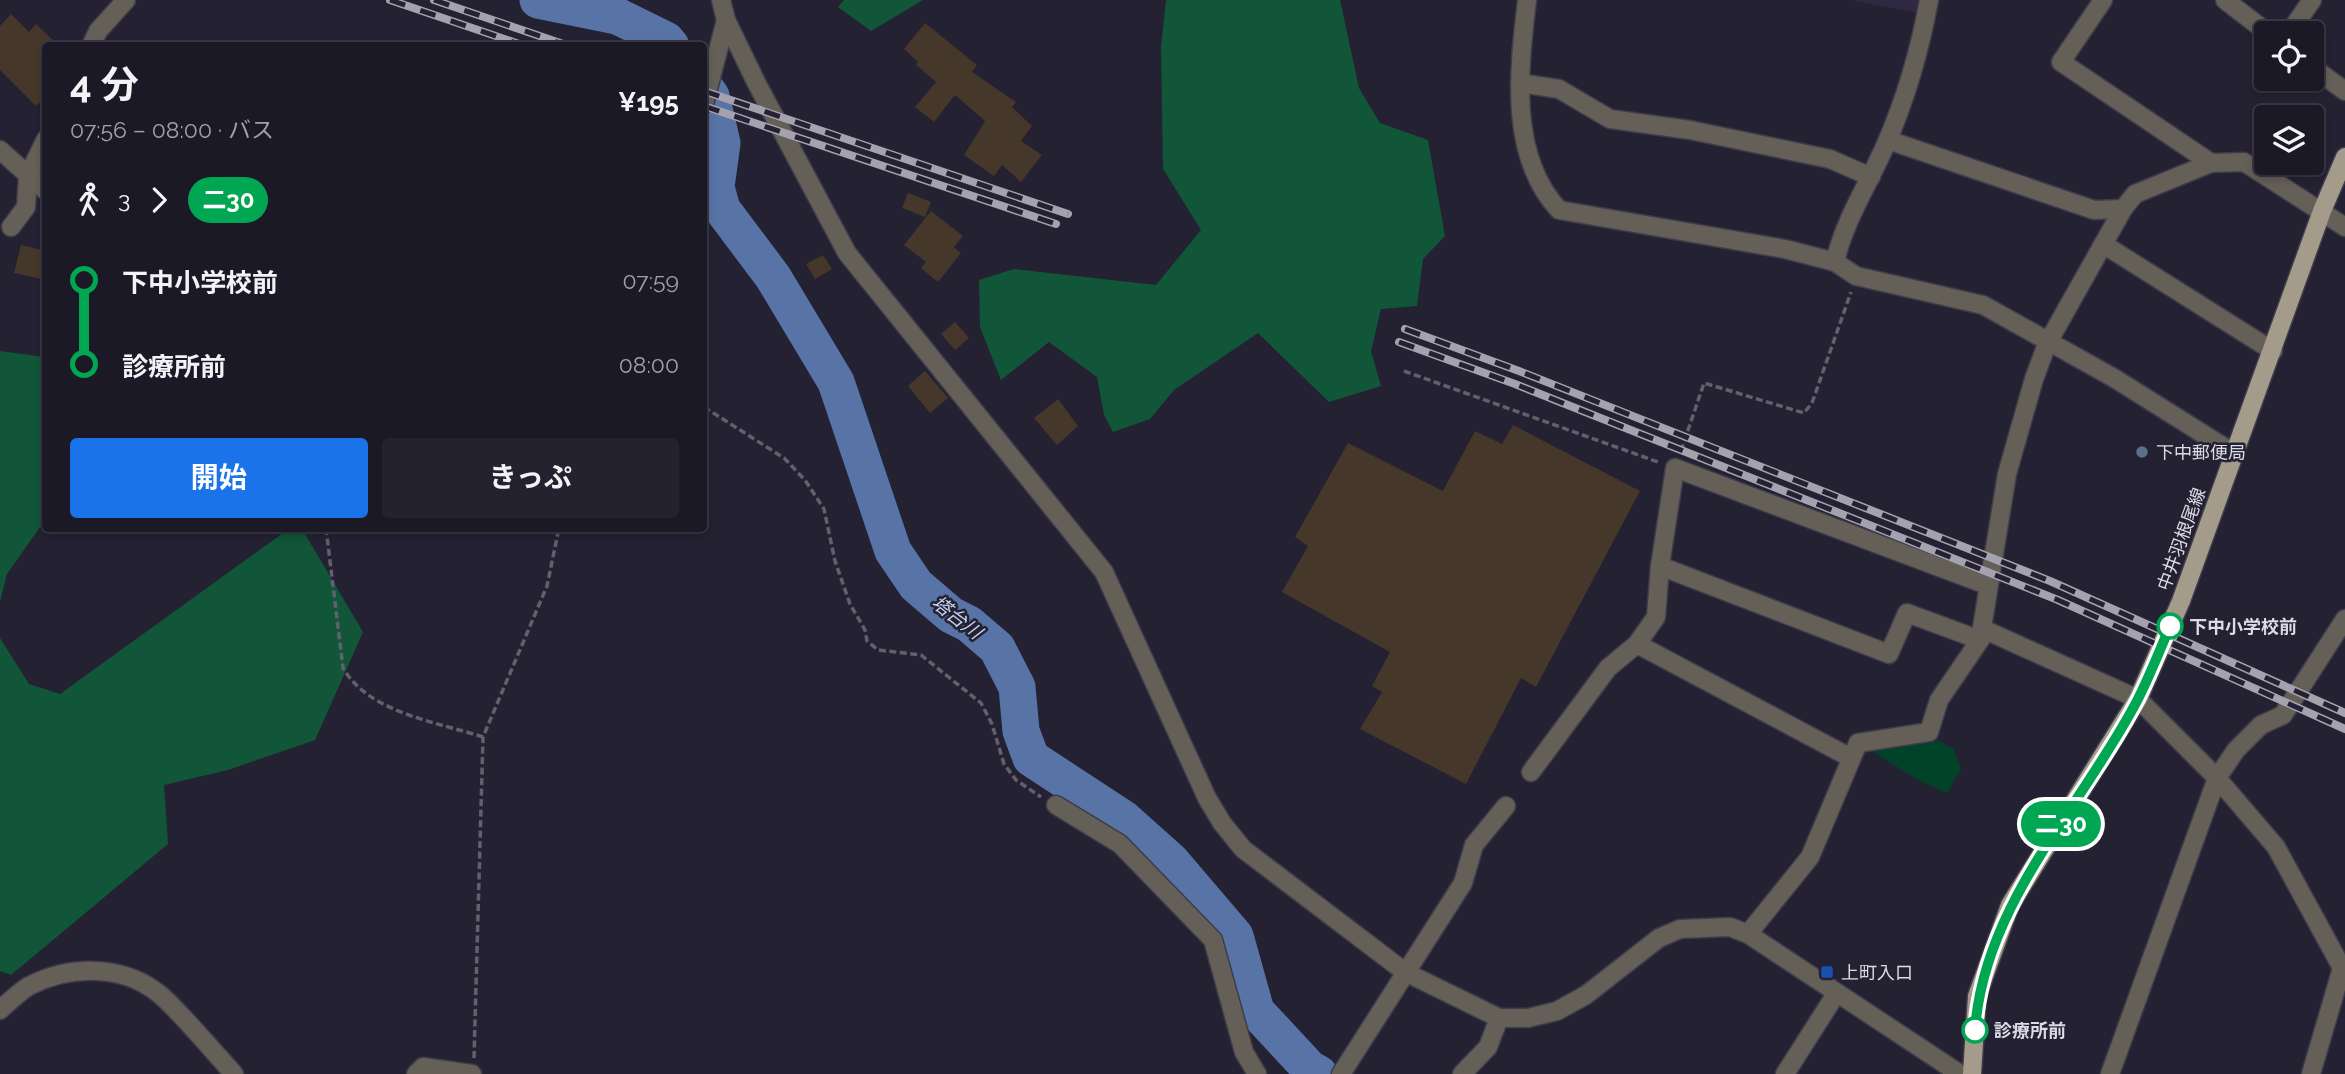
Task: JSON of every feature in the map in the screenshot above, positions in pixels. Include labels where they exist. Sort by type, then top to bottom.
[{"type":"main road","name":"中井羽根尾線","points":[[1972,1074],[1978,996],[2010,905],[2138,699],[2181,601],[2322,211],[2345,157]]},
{"type":"street","points":[[93,42],[98,31],[126,0]]},
{"type":"street","points":[[721,0],[726,20],[805,179],[846,253],[1104,572],[1207,798],[1222,823],[1243,849],[1405,972],[1499,1018],[1528,1018],[1557,1011],[1586,995],[1659,938],[1681,929],[1730,927],[1748,934],[1960,1074]]},
{"type":"street","points":[[1527,0],[1519,99],[1530,165],[1542,192],[1559,210],[1722,237],[1835,262],[1856,276],[1983,305],[2047,344],[2114,378],[2235,454]]},
{"type":"street","points":[[1835,262],[1839,241],[1888,140],[1920,48],[1929,0]]},
{"type":"street","points":[[2103,0],[2062,62],[2211,163]]},
{"type":"street","points":[[2225,0],[2254,22]]},
{"type":"street","points":[[2298,21],[2312,0]]},
{"type":"street","points":[[707,93],[726,20]]},
{"type":"street","points":[[2324,76],[2345,91]]},
{"type":"street","points":[[1520,83],[1559,89],[1610,120],[1689,130],[1817,156],[1871,177]]},
{"type":"street","points":[[1888,140],[2094,209],[2123,209]]},
{"type":"street","points":[[12,227],[26,207],[28,176],[42,147]]},
{"type":"street","points":[[0,149],[42,188]]},
{"type":"street","points":[[1748,934],[1810,857],[1858,743],[1929,732],[1939,700],[1981,635],[2007,474],[2047,344],[2123,209],[2135,194],[2211,163],[2244,162],[2345,227]]},
{"type":"street","points":[[2103,244],[2273,351]]},
{"type":"street","points":[[1531,772],[1608,668],[1637,644],[1656,617],[1660,566],[1675,468],[1987,585]]},
{"type":"street","points":[[1660,566],[1889,654],[1907,613],[1981,635],[2138,699],[2217,778],[2276,846],[2343,967],[2311,1074]]},
{"type":"street","points":[[2110,1074],[2217,778],[2236,750],[2261,725],[2283,715],[2345,619]]},
{"type":"street","points":[[1637,644],[1851,758]]},
{"type":"street","points":[[1056,805],[1120,844],[1213,940],[1244,1052],[1257,1074]]},
{"type":"street","points":[[1341,1074],[1463,883],[1474,845],[1506,806]]},
{"type":"street","points":[[0,1010],[28,986],[69,972],[100,970],[132,977],[163,997],[234,1074]]},
{"type":"street","points":[[1785,1074],[1836,994]]},
{"type":"street","points":[[1462,1074],[1488,1047],[1499,1018]]},
{"type":"street","points":[[415,1074],[423,1068],[473,1067]]},
{"type":"path","points":[[1404,371],[1675,468],[1704,383],[1804,413],[1812,403],[1856,276]]},
{"type":"path","points":[[707,409],[784,458],[805,481],[824,509],[835,561],[850,604],[865,630],[867,641],[878,650],[921,655],[981,703],[992,724],[1004,764],[1016,780],[1056,805]]},
{"type":"path","points":[[326,532],[343,668],[351,682],[369,696],[397,709],[483,737]]},
{"type":"path","points":[[473,1067],[483,737],[547,586],[558,532]]},
{"type":"shaded area","points":[[1850,0],[1920,0],[1918,13]]},
{"type":"green space","points":[[844,0],[923,0],[871,31],[838,7]]},
{"type":"green space","points":[[1166,0],[1340,0],[1359,88],[1380,123],[1428,140],[1445,236],[1423,259],[1417,306],[1381,309],[1371,351],[1381,386],[1329,402],[1258,333],[1174,390],[1150,419],[1113,432],[1104,415],[1097,377],[1049,342],[1001,380],[980,327],[979,280],[1014,269],[1156,285],[1201,230],[1163,169],[1161,47]]},
{"type":"green space","points":[[0,351],[42,357],[42,524],[7,574],[0,602]]},
{"type":"green space","points":[[284,532],[304,532],[363,632],[315,740],[228,770],[164,785],[168,844],[11,975],[0,971],[0,638],[29,684],[60,694]]},
{"type":"green space","points":[[1930,736],[1954,749],[1961,769],[1947,793],[1918,780],[1864,746]]},
{"type":"building","points":[[11,14],[29,32],[36,24],[55,42],[42,42],[42,100],[36,106],[0,70],[0,26]]},
{"type":"building","points":[[925,23],[977,65],[972,72],[1016,102],[1012,107],[1032,126],[1021,141],[1042,155],[1021,182],[1002,165],[994,176],[964,155],[985,121],[955,95],[934,122],[915,107],[936,82],[916,65],[918,62],[904,49]]},
{"type":"building","points":[[908,193],[931,202],[925,217],[902,208]]},
{"type":"building","points":[[931,211],[963,236],[954,247],[961,253],[938,282],[921,268],[926,262],[904,245]]},
{"type":"building","points":[[21,245],[42,250],[42,279],[14,273]]},
{"type":"building","points":[[823,255],[832,269],[815,279],[806,264]]},
{"type":"building","points":[[955,322],[969,338],[955,350],[941,334]]},
{"type":"building","points":[[925,371],[948,398],[930,413],[908,386]]},
{"type":"building","points":[[1058,399],[1078,426],[1057,445],[1034,418]]},
{"type":"building","points":[[1513,425],[1640,491],[1536,687],[1521,678],[1466,784],[1360,729],[1382,692],[1372,686],[1390,652],[1282,592],[1308,546],[1295,537],[1348,443],[1443,491],[1475,431],[1502,444]]},
{"type":"waterway","name":"塔台川","points":[[538,0],[617,16],[668,42]]},
{"type":"waterway","name":"塔台川","points":[[707,90],[711,96],[722,143],[716,187],[722,209],[773,277],[836,382],[893,551],[916,585],[951,615],[969,624],[997,648],[1017,687],[1021,731],[1031,758],[1124,819],[1171,861],[1235,936],[1256,1011],[1310,1069],[1319,1074]]},
{"type":"railway","points":[[390,0],[513,42]]},
{"type":"railway","points":[[434,0],[557,42]]},
{"type":"railway","points":[[707,92],[1068,214]]},
{"type":"railway","points":[[707,107],[1056,224]]},
{"type":"railway","points":[[1405,329],[1519,371],[2050,581],[2345,713]]},
{"type":"railway","points":[[1399,342],[1515,384],[2058,600],[2345,729]]},
{"type":"bus line","name":"二30","points":[[1975,1030],[1978,996],[2010,905],[2138,699],[2170,626]]},
{"type":"place","name":"下中郵便局","points":[[2142,452]]},
{"type":"place","name":"下中小学校前","points":[[2170,626]]},
{"type":"place","name":"上町入口","points":[[1827,972]]},
{"type":"place","name":"診療所前","points":[[1975,1030]]}]
